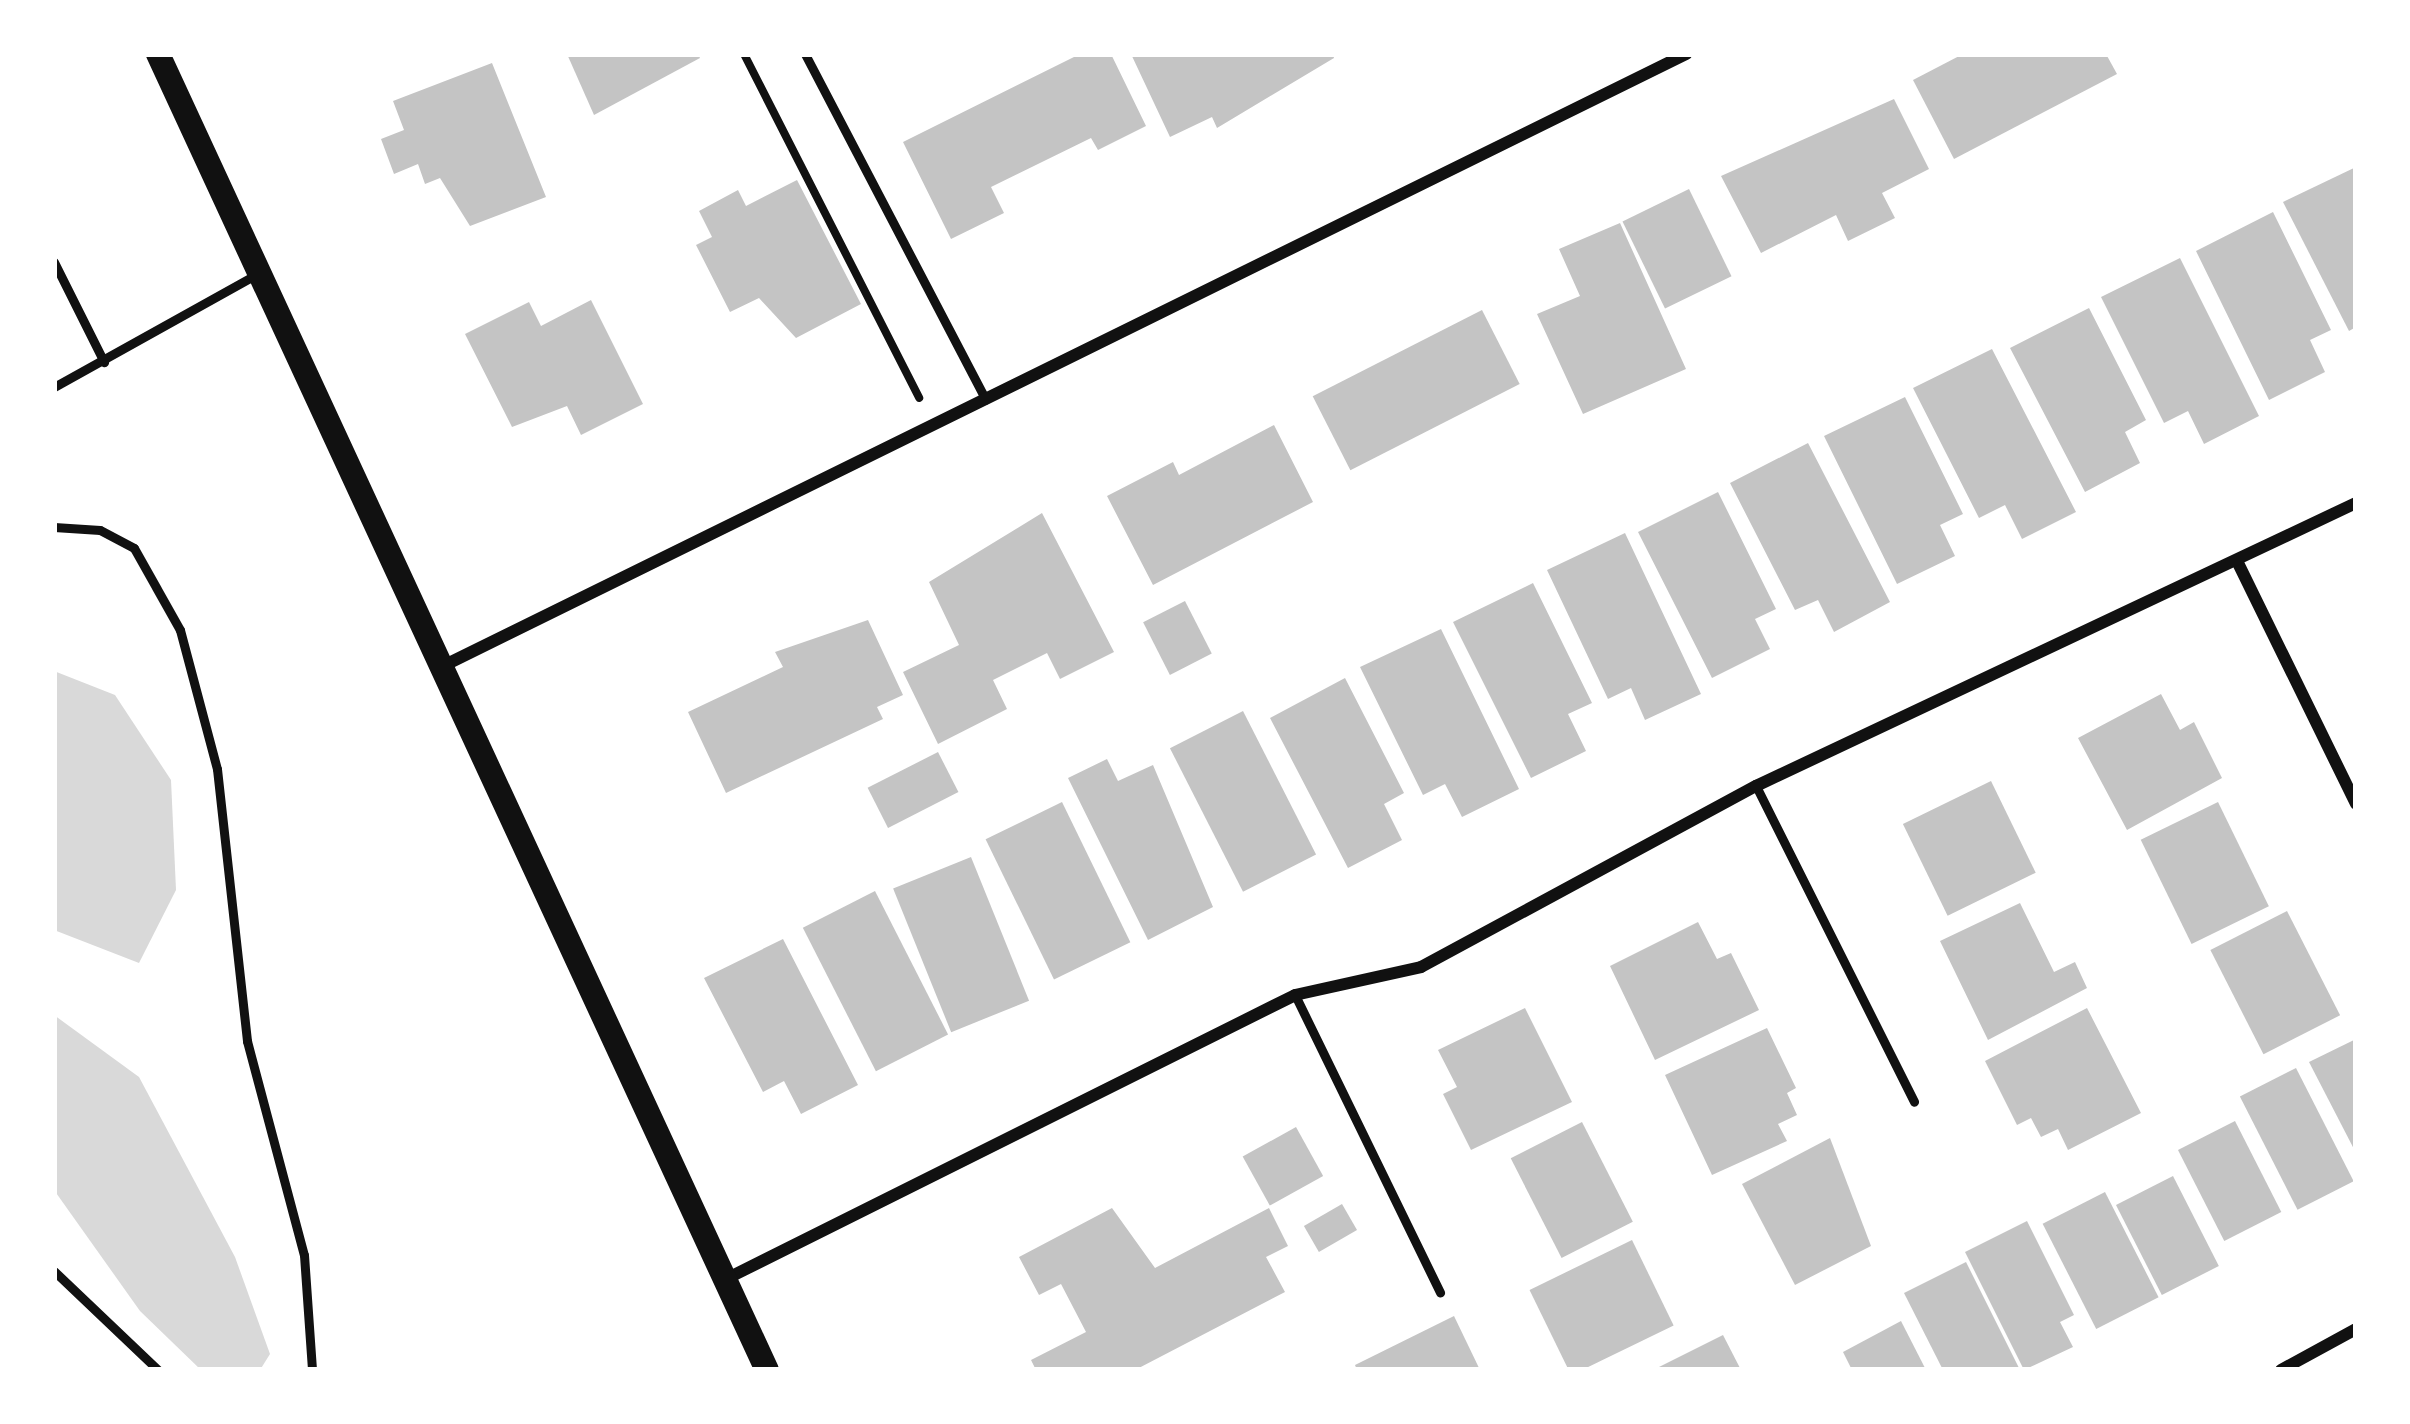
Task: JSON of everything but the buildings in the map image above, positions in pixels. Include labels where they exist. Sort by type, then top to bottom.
[{"type":"main road","points":[[158,54],[767,1370]]},
{"type":"street","points":[[441,667],[1686,54]]},
{"type":"street","points":[[726,1279],[1295,995],[1421,967],[1756,786],[2238,563],[2356,503]]},
{"type":"street","points":[[2238,563],[2356,804]]},
{"type":"street","points":[[2281,1370],[2356,1329]]},
{"type":"lane","points":[[805,54],[986,400]]},
{"type":"lane","points":[[54,262],[104,362]]},
{"type":"lane","points":[[54,387],[261,272]]},
{"type":"lane","points":[[54,527],[100,530],[134,548],[181,630],[217,769],[247,1041],[304,1256],[312,1370]]},
{"type":"lane","points":[[1756,786],[1914,1102]]},
{"type":"lane","points":[[1295,995],[1440,1292]]},
{"type":"lane","points":[[54,1271],[158,1370]]},
{"type":"path","points":[[744,54],[933,426]]},
{"type":"shaded area","points":[[54,671],[115,695],[171,780],[176,890],[139,963],[54,930]]},
{"type":"shaded area","points":[[54,1015],[139,1077],[235,1257],[270,1354],[260,1370],[201,1370],[140,1311],[54,1190]]}]
